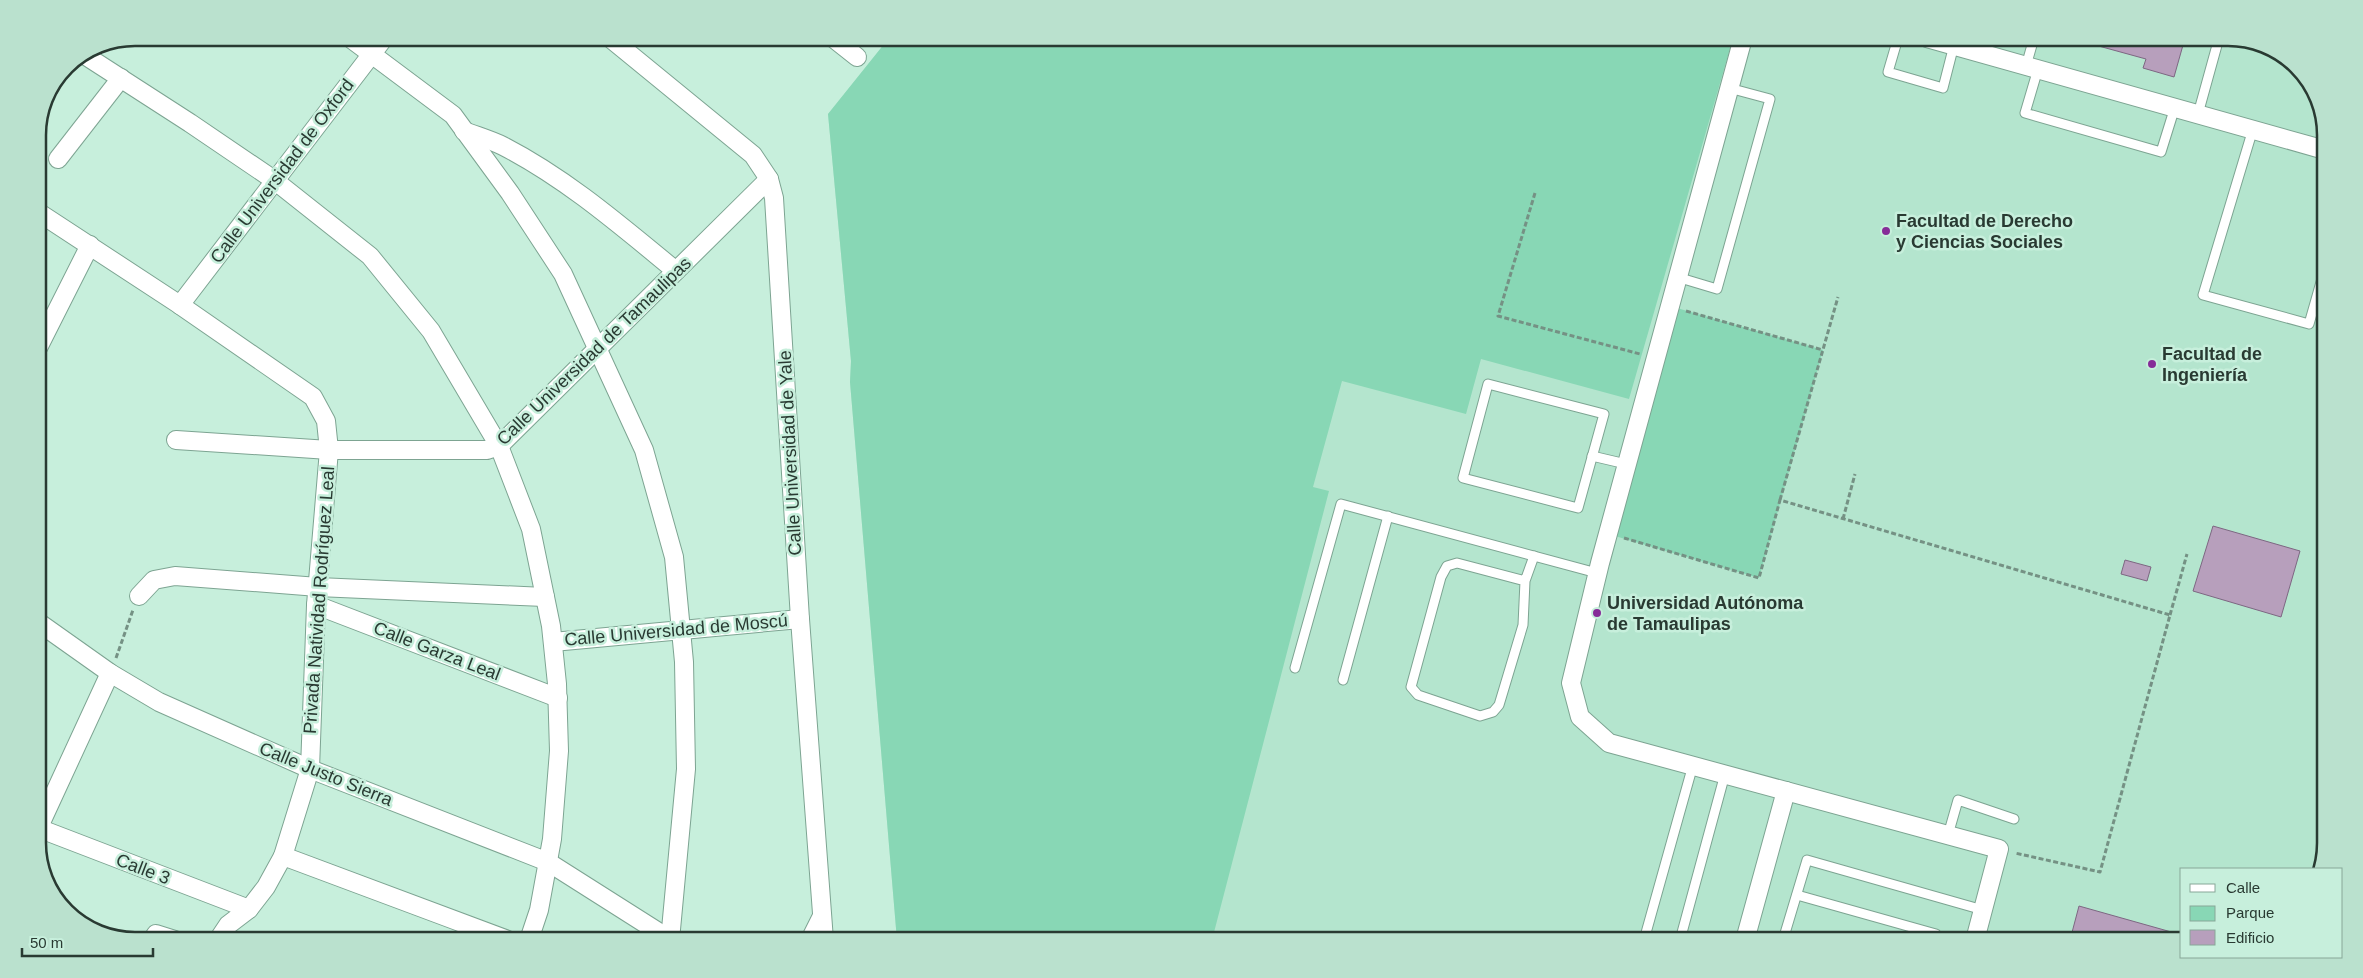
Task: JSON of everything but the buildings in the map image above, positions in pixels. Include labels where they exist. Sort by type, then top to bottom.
[{"type":"street","points":[[359,46],[453,115],[510,193],[563,274],[644,450],[674,556],[684,662],[686,769],[671,932]]},
{"type":"street","name":"Calle Universidad de Oxford","points":[[180,305],[377,46]]},
{"type":"street","name":"Calle Universidad de Yale","points":[[620,46],[752,155],[769,179],[774,198],[800,619],[823,932]]},
{"type":"street","points":[[843,46],[857,57]]},
{"type":"street","points":[[1741,46],[1597,573],[1571,683],[1580,717],[1609,743],[1999,849],[1977,932]]},
{"type":"street","points":[[1958,46],[2317,148]]},
{"type":"street","points":[[90,59],[274,180],[370,256],[431,331],[499,446],[531,529],[553,642],[558,698],[559,751],[548,862],[539,910],[532,932]]},
{"type":"street","points":[[58,159],[121,78]]},
{"type":"street","points":[[464,130],[502,146],[558,179],[606,214],[676,272]]},
{"type":"street","name":"Calle Universidad de Tamaulipas","points":[[176,440],[329,450],[487,450],[499,446],[769,179]]},
{"type":"street","name":"Privada Natividad Rodríguez Leal","points":[[46,217],[180,305],[312,397],[326,421],[329,450],[316,605],[310,769],[283,856],[266,887],[249,909],[228,925],[223,932]]},
{"type":"street","points":[[46,332],[90,245]]},
{"type":"street","points":[[139,596],[154,580],[175,576],[318,587],[545,597]]},
{"type":"street","name":"Calle Garza Leal","points":[[316,605],[558,698]]},
{"type":"street","name":"Calle Universidad de Moscú","points":[[553,642],[800,619]]},
{"type":"street","name":"Calle Justo Sierra","points":[[46,628],[110,673],[158,702],[310,769],[548,862],[657,932]]},
{"type":"street","points":[[46,812],[110,673]]},
{"type":"street","points":[[1747,932],[1786,791]]},
{"type":"street","name":"Calle 3","points":[[46,832],[249,909]]},
{"type":"street","points":[[283,856],[487,932]]},
{"type":"street","points":[[814,932],[822,915]]},
{"type":"lane","points":[[1896,46],[1888,72],[1943,88],[1954,46]]},
{"type":"lane","points":[[2033,46],[2025,113],[2161,152],[2175,108]]},
{"type":"lane","points":[[2198,114],[2217,46]]},
{"type":"lane","points":[[1678,277],[1717,289],[1770,99],[1729,88]]},
{"type":"lane","points":[[2253,129],[2204,295],[2309,324],[2317,296]]},
{"type":"lane","points":[[1488,384],[1604,414],[1592,456],[1578,508],[1463,478],[1488,384]]},
{"type":"lane","points":[[1592,456],[1626,464]]},
{"type":"lane","points":[[1295,668],[1341,504],[1597,573]]},
{"type":"lane","points":[[1343,680],[1388,516]]},
{"type":"lane","points":[[1526,581],[1457,563],[1447,566],[1441,577],[1411,687],[1418,695],[1480,716],[1492,712],[1499,705],[1523,626],[1526,581],[1534,556]]},
{"type":"lane","points":[[1646,932],[1693,765]]},
{"type":"lane","points":[[1682,932],[1725,774]]},
{"type":"lane","points":[[1948,835],[1958,800],[2014,819]]},
{"type":"lane","points":[[1785,932],[1807,860],[1983,910]]},
{"type":"lane","points":[[1797,894],[1929,932]]},
{"type":"path","points":[[1535,192],[1498,316],[1656,358]]},
{"type":"path","points":[[1608,534],[1759,578],[1838,296]]},
{"type":"path","points":[[1670,306],[1822,350]]},
{"type":"path","points":[[1843,519],[1854,474]]},
{"type":"path","points":[[1780,500],[2170,616]]},
{"type":"path","points":[[1999,849],[2100,872],[2188,554]]},
{"type":"path","points":[[110,673],[139,596]]},
{"type":"shaded area","name":"Universidad Autónoma de Tamaulipas","points":[[883,46],[2234,46],[2257,51],[2272,58],[2291,72],[2305,91],[2314,112],[2317,129],[2317,843],[2313,868],[2180,868],[2180,932],[896,932],[850,382],[851,361],[828,114]]},
{"type":"green space","points":[[883,46],[1731,46],[1629,399],[1481,359],[1466,414],[1342,381],[1313,487],[1329,491],[1214,932],[896,932],[850,382],[851,361],[828,114]]},
{"type":"green space","points":[[1670,306],[1823,350],[1759,578],[1608,534]]},
{"type":"place","name":"Facultad de Derecho y Ciencias Sociales","points":[[1886,231]]},
{"type":"place","name":"Facultad de Ingeniería","points":[[2152,364]]},
{"type":"place","name":"Universidad Autónoma de Tamaulipas","points":[[1597,613]]}]
